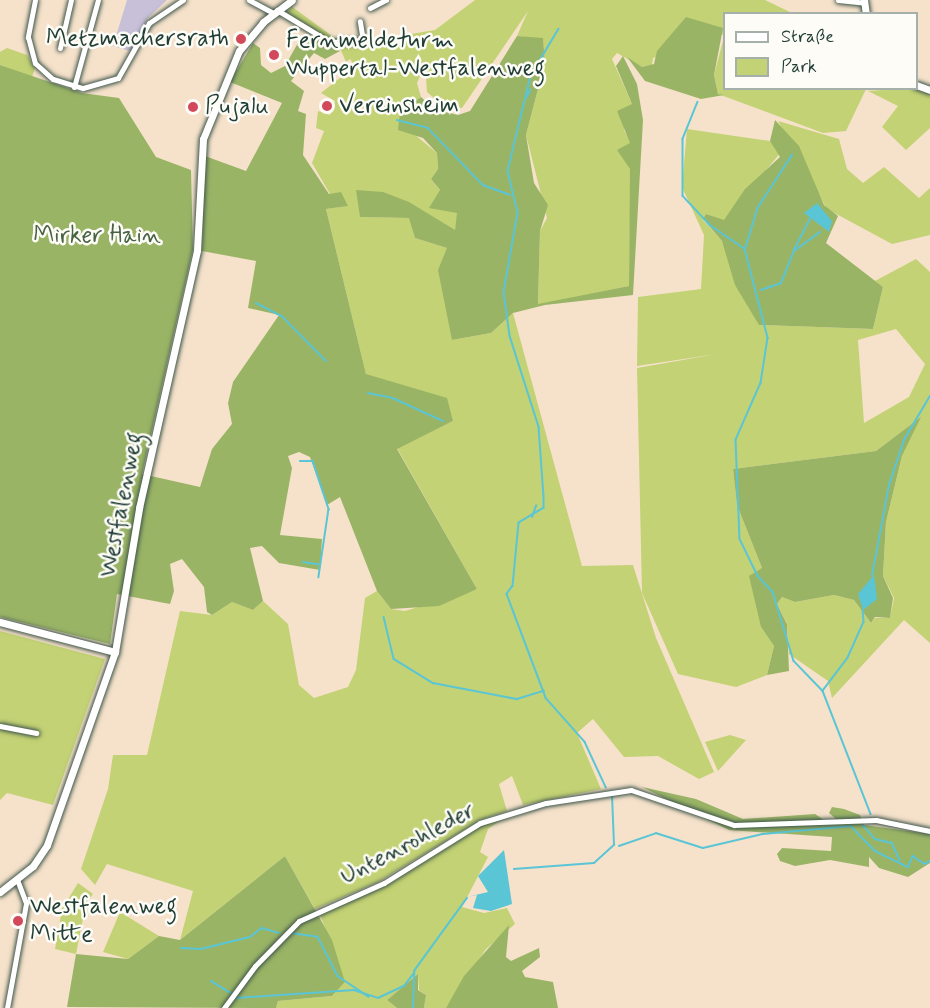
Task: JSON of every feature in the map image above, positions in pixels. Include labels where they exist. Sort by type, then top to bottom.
[{"type":"street","points":[[35,0],[31,55],[40,69],[74,87],[96,87],[118,78],[149,23],[179,0]]},
{"type":"street","points":[[60,48],[71,0]]},
{"type":"street","points":[[74,87],[98,0]]},
{"type":"street","points":[[249,0],[275,11],[330,42],[363,41],[360,21]]},
{"type":"street","name":"Westfalenweg","points":[[0,892],[17,880],[47,845],[115,652],[139,508],[197,250],[203,139],[239,51],[275,11],[292,0]]},
{"type":"street","points":[[370,8],[387,0]]},
{"type":"street","points":[[838,0],[865,2]]},
{"type":"street","points":[[0,622],[115,652]]},
{"type":"street","points":[[0,726],[36,733]]},
{"type":"street","name":"Untenrohleder","points":[[224,1008],[299,921],[384,883],[480,823],[546,803],[631,790],[734,825],[876,820],[930,831]]},
{"type":"street","points":[[7,1008],[26,903],[17,880]]},
{"type":"shaded area","points":[[127,0],[167,0],[148,18],[130,51],[113,46]]},
{"type":"green space","points":[[475,0],[765,0],[790,12],[723,12],[723,34],[653,58],[652,65],[642,67],[617,53],[612,59],[632,104],[624,130],[631,143],[629,286],[538,305],[540,231],[547,218],[526,135],[545,62],[543,39],[517,36],[528,11],[462,108],[444,107],[427,92],[425,65],[417,83],[421,97],[400,112],[414,134],[437,153],[438,169],[431,179],[458,213],[455,231],[400,199],[360,217],[410,218],[415,238],[447,248],[452,340],[491,333],[513,313],[582,566],[633,565],[656,638],[714,772],[699,779],[658,756],[624,757],[593,719],[577,733],[601,789],[523,805],[512,776],[499,784],[507,811],[480,820],[378,882],[315,909],[285,856],[180,940],[193,891],[107,864],[95,885],[81,869],[108,789],[113,755],[147,755],[180,611],[212,615],[232,602],[253,610],[263,601],[288,624],[299,685],[314,698],[348,687],[356,670],[365,598],[377,591],[391,609],[405,611],[477,589],[397,448],[453,421],[366,374],[326,209],[347,206],[330,194],[312,163],[324,131],[316,128],[318,111],[330,115],[335,101],[321,93],[355,66],[350,59],[346,62],[339,46],[435,30]]},
{"type":"green space","points":[[291,6],[335,38],[360,37],[339,40],[322,37],[287,14]]},
{"type":"green space","points":[[686,17],[723,28],[714,75],[718,94],[724,95],[701,99],[645,81],[627,57],[642,67],[654,64],[657,51]]},
{"type":"green space","name":"Mirker Hain","points":[[303,34],[340,51],[325,59],[314,53],[291,81],[304,91],[298,111],[306,114],[303,155],[329,194],[341,192],[348,206],[326,209],[366,374],[447,398],[453,421],[397,449],[477,589],[439,606],[391,609],[377,591],[340,497],[327,505],[310,457],[299,452],[288,456],[292,468],[280,535],[322,539],[320,570],[279,563],[262,546],[250,548],[263,601],[253,610],[232,602],[212,615],[207,612],[204,587],[182,559],[170,564],[174,591],[170,604],[117,594],[110,644],[0,617],[0,65],[82,93],[119,98],[156,157],[191,170],[193,249],[142,474],[200,487],[212,449],[232,424],[228,403],[233,382],[279,315],[248,308],[256,261],[202,251],[205,156],[246,171],[282,103],[230,82],[253,43],[260,48],[261,65],[271,73],[285,66]]},
{"type":"green space","points":[[517,36],[543,38],[545,62],[526,135],[534,183],[548,205],[540,231],[538,304],[629,286],[630,169],[617,150],[630,143],[617,111],[632,104],[616,66],[623,56],[637,84],[643,120],[633,295],[545,305],[513,313],[491,333],[452,340],[438,270],[447,248],[415,238],[409,218],[360,217],[356,190],[383,192],[409,202],[455,230],[457,213],[429,208],[440,190],[431,179],[438,169],[437,153],[423,138],[398,130],[400,112],[421,97],[434,109],[458,115],[470,111]]},
{"type":"green space","points":[[723,41],[723,90],[866,90],[846,131],[823,133],[718,94],[714,75]]},
{"type":"green space","points":[[7,48],[27,55],[35,68],[32,77],[0,65],[0,52]]},
{"type":"green space","points":[[918,90],[930,94],[930,128],[906,150],[882,127],[898,106],[868,91]]},
{"type":"green space","points":[[775,120],[799,146],[824,205],[838,216],[826,243],[883,287],[873,329],[759,325],[735,285],[722,241],[703,219],[706,214],[724,220],[745,189],[780,157],[770,141]]},
{"type":"green space","points":[[778,121],[839,139],[847,169],[863,183],[884,167],[919,198],[930,188],[930,235],[892,244],[827,209]]},
{"type":"green space","points":[[687,129],[770,141],[781,152],[724,221],[706,214],[703,220],[722,241],[759,325],[873,329],[883,287],[875,281],[916,259],[930,272],[930,643],[904,620],[832,698],[828,681],[789,654],[787,623],[777,604],[782,597],[795,602],[834,595],[854,600],[871,623],[875,618],[890,618],[894,598],[883,576],[886,522],[902,456],[920,418],[876,451],[733,469],[737,505],[762,568],[761,627],[774,646],[767,675],[736,687],[678,674],[642,593],[637,368],[717,354],[637,366],[638,297],[701,289],[704,235],[682,187]],"holes":[[[896,329],[925,364],[909,397],[864,423],[858,340]]]},
{"type":"green space","points":[[921,417],[902,456],[886,522],[883,576],[893,598],[890,618],[875,617],[871,623],[854,600],[834,595],[795,602],[782,597],[777,604],[787,624],[789,671],[767,675],[774,646],[761,627],[749,576],[762,568],[737,505],[733,469],[876,451]]},
{"type":"green space","points":[[0,631],[105,659],[53,805],[7,793],[0,800]]},
{"type":"green space","points":[[730,735],[746,740],[718,771],[705,742]]},
{"type":"green space","points":[[642,787],[696,799],[743,819],[815,814],[827,822],[836,819],[829,813],[832,807],[844,809],[860,815],[864,825],[930,834],[930,863],[908,877],[879,868],[869,857],[869,867],[830,860],[795,866],[780,861],[777,854],[782,848],[831,851],[832,837],[729,830]]},
{"type":"green space","points":[[501,820],[488,829],[480,852],[488,857],[462,907],[484,913],[507,908],[515,924],[486,949],[446,1008],[424,1008],[426,995],[419,990],[418,974],[387,1000],[397,1008],[276,1008],[278,1001],[332,996],[345,982],[319,912],[383,887],[482,825]]},
{"type":"green space","points":[[285,856],[332,940],[345,982],[332,996],[278,1001],[276,1008],[67,1007],[76,954],[128,959],[159,936],[180,940]]},
{"type":"green space","points":[[78,883],[93,894],[86,903],[76,954],[55,949],[62,909]]},
{"type":"green space","points":[[120,912],[159,936],[128,959],[103,952]]},
{"type":"green space","points":[[509,925],[506,957],[511,961],[539,948],[540,957],[522,971],[525,977],[553,982],[558,1008],[446,1008],[464,976]]},
{"type":"green space","points":[[418,974],[418,990],[426,995],[424,1008],[397,1008],[387,1000]]},
{"type":"water","points":[[817,203],[832,221],[829,232],[804,213]]},
{"type":"water","points":[[874,575],[877,599],[863,610],[858,594]]},
{"type":"water","points":[[504,850],[512,904],[491,911],[473,908],[477,895],[467,897],[488,892],[478,876]]},
{"type":"waterway","points":[[559,29],[531,76],[508,171],[518,213],[504,292],[510,336],[539,427],[544,508],[519,523],[513,586],[507,594],[546,698],[585,742],[606,787]]},
{"type":"waterway","points":[[527,97],[530,90]]},
{"type":"waterway","points":[[698,102],[683,139],[683,196],[710,225],[745,249],[768,338],[761,383],[736,440],[740,539],[758,576],[773,592],[794,661],[823,691]]},
{"type":"waterway","points":[[397,120],[428,128],[483,185],[510,195]]},
{"type":"waterway","points":[[745,249],[758,207],[792,155]]},
{"type":"waterway","points":[[794,250],[811,217]]},
{"type":"waterway","points":[[761,290],[781,283],[794,251],[820,232]]},
{"type":"waterway","points":[[256,303],[282,316],[326,361]]},
{"type":"waterway","points":[[368,393],[393,398],[443,421]]},
{"type":"waterway","points":[[872,576],[889,485],[904,440],[930,396]]},
{"type":"waterway","points":[[300,461],[313,461],[329,509],[319,577]]},
{"type":"waterway","points":[[532,517],[536,506]]},
{"type":"waterway","points":[[303,562],[318,564]]},
{"type":"waterway","points":[[863,610],[864,622],[848,658],[823,691],[871,814]]},
{"type":"waterway","points":[[384,617],[394,659],[433,683],[517,699],[544,691]]},
{"type":"waterway","points":[[514,869],[594,863],[614,845],[612,795]]},
{"type":"waterway","points":[[863,825],[875,839],[892,843],[900,860]]},
{"type":"waterway","points":[[619,846],[656,833],[703,848],[763,834],[851,826],[875,851],[908,867],[913,856],[925,864],[930,861]]},
{"type":"waterway","points":[[413,1008],[414,971],[467,898]]},
{"type":"waterway","points":[[181,948],[201,949],[250,937],[262,928],[279,933]]},
{"type":"waterway","points":[[291,933],[318,937],[338,976],[369,997]]},
{"type":"waterway","points":[[236,998],[354,990],[378,998],[404,986],[414,973]]},
{"type":"waterway","points":[[211,981],[231,993]]},
{"type":"place","name":"Metzmachersrath","points":[[241,39]]},
{"type":"place","name":"Fernmeldeturm Wuppertal-Westfalenweg","points":[[274,55]]},
{"type":"place","name":"Vereinsheim","points":[[327,106]]},
{"type":"place","name":"Pujalu","points":[[193,107]]},
{"type":"place","name":"Westfalenweg Mitte","points":[[18,921]]}]
